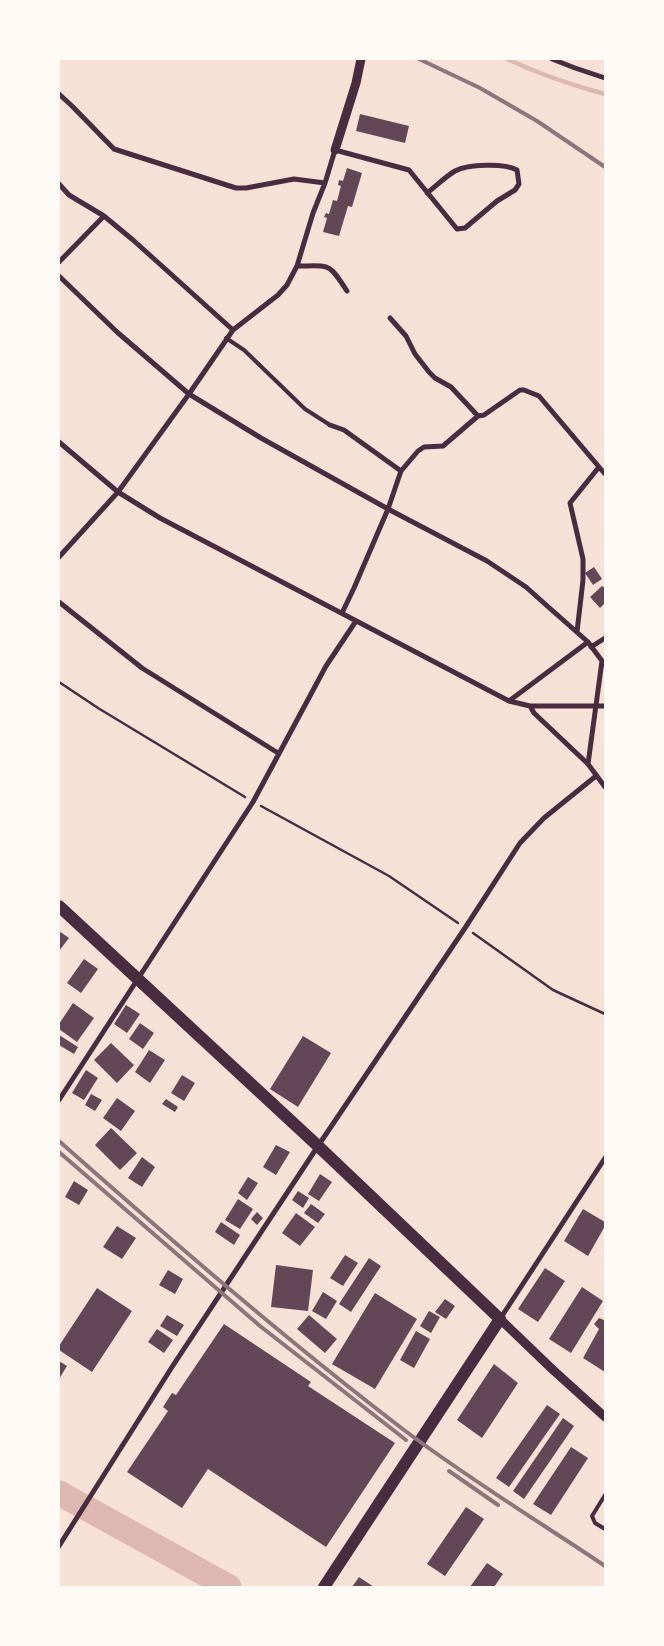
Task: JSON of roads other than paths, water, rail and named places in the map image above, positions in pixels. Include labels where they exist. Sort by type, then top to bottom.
[{"type":"highway","points":[[59,906],[318,1146],[500,1319],[324,1587]]},
{"type":"street","points":[[59,557],[118,492],[189,394],[226,338],[233,330],[278,295],[287,285],[297,266],[313,213],[325,183],[362,59]]},
{"type":"street","points":[[552,59],[605,78]]},
{"type":"street","points":[[59,94],[114,148],[161,165],[236,188],[294,180],[325,183]]},
{"type":"street","points":[[335,150],[409,170],[427,193],[457,229],[465,228],[498,201],[515,190],[519,184],[517,170],[510,167],[490,165],[457,170],[427,193]]},
{"type":"street","points":[[59,184],[68,195],[104,216],[133,240],[233,330]]},
{"type":"street","points":[[59,262],[104,216]]},
{"type":"street","points":[[297,266],[327,266],[333,270],[347,291]]},
{"type":"street","points":[[59,276],[117,332],[189,394],[261,438],[388,509],[487,561],[526,587],[577,632],[603,663],[588,764]]},
{"type":"street","points":[[390,318],[406,336],[415,354],[429,372],[435,378],[451,387],[478,416]]},
{"type":"street","points":[[342,613],[388,509],[401,471],[418,450],[429,446],[443,446],[478,416],[484,415],[520,390],[535,393],[605,474]]},
{"type":"street","points":[[330,424],[344,430],[401,471]]},
{"type":"street","points":[[59,442],[118,492],[160,518],[509,701],[530,706],[605,706]]},
{"type":"street","points":[[577,632],[584,580],[583,559],[570,503],[599,467]]},
{"type":"street","points":[[59,602],[142,668],[278,753]]},
{"type":"street","points":[[59,1100],[253,802],[326,666],[356,621]]},
{"type":"street","points":[[509,701],[589,644],[605,638]]},
{"type":"street","points":[[530,706],[534,713],[588,764],[605,787]]},
{"type":"street","points":[[59,1546],[172,1367],[520,843],[544,818],[596,776]]},
{"type":"street","points":[[605,1158],[500,1319],[605,1417]]},
{"type":"lane","points":[[226,338],[244,350],[305,408],[330,424]]},
{"type":"lane","points":[[605,1494],[592,1516],[595,1523],[605,1529]]},
{"type":"waterway","points":[[507,59],[555,79],[605,94]]},
{"type":"waterway","points":[[59,1493],[229,1587]]},
{"type":"railway","points":[[419,59],[480,88],[537,121],[605,167]]},
{"type":"railway","points":[[59,1141],[229,1289],[360,1396],[453,1466],[605,1566]]},
{"type":"railway","points":[[59,1152],[260,1326],[406,1440]]},
{"type":"railway","points":[[449,1471],[498,1505]]}]
